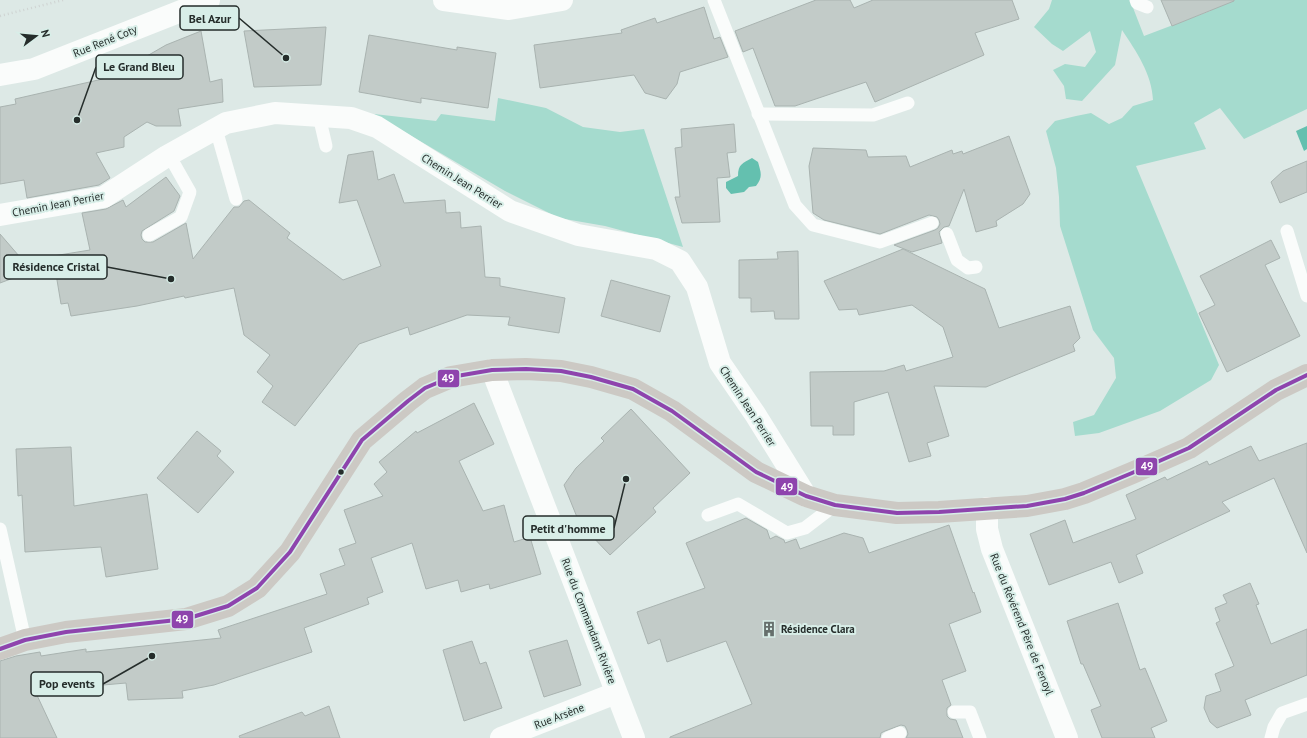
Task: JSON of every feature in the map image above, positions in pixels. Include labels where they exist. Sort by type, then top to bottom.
[{"type":"main road","points":[[0,649],[25,640],[66,632],[186,618],[228,606],[257,588],[290,552],[362,440],[425,388],[451,376],[492,370],[526,369],[561,371],[591,377],[633,389],[672,411],[756,472],[806,496],[835,505],[897,513],[939,512],[1027,506],[1084,493],[1189,448],[1276,390],[1307,375]]},
{"type":"street","name":"Rue René Coty","points":[[0,75],[34,69],[209,0]]},
{"type":"street","points":[[444,0],[509,9],[562,0]]},
{"type":"street","name":"Chemin Jean Perrier","points":[[0,215],[104,197],[169,155],[226,123],[275,113],[351,118],[377,128],[510,211],[578,235],[656,249],[680,261],[697,287],[720,363],[806,496]]},
{"type":"street","name":"Rue du Commandant Rivière","points":[[492,370],[634,738]]},
{"type":"street","name":"Rue du Révérend Père de Fenoyl","points":[[987,508],[987,529],[992,549],[1067,738]]},
{"type":"street","name":"Rue Arsène","points":[[501,738],[616,693]]},
{"type":"lane","points":[[714,0],[795,205],[813,225],[880,242],[932,222]]},
{"type":"lane","points":[[758,114],[873,115],[908,103]]},
{"type":"lane","points":[[319,116],[326,146]]},
{"type":"lane","points":[[216,129],[236,199]]},
{"type":"lane","points":[[149,235],[181,217],[190,192],[169,155]]},
{"type":"lane","points":[[1287,231],[1307,296]]},
{"type":"lane","points":[[947,234],[957,260],[968,268],[976,267]]},
{"type":"lane","points":[[708,515],[738,504],[788,533],[805,528],[835,505]]},
{"type":"lane","points":[[0,529],[25,640]]},
{"type":"lane","points":[[1271,738],[1274,727],[1282,713],[1307,704]]},
{"type":"lane","points":[[954,712],[970,712],[980,738]]},
{"type":"path","points":[[0,16],[63,0]]},
{"type":"shaded area","points":[[1052,0],[1130,0],[1144,36],[1210,11],[1218,0],[1307,0],[1307,109],[1244,139],[1220,108],[1194,123],[1206,149],[1136,166],[1219,365],[1211,380],[1160,411],[1099,433],[1075,436],[1073,422],[1094,415],[1116,378],[1114,358],[1093,330],[1060,226],[1056,168],[1046,131],[1055,121],[1091,113],[1109,124],[1122,118],[1133,106],[1153,100],[1150,81],[1138,55],[1122,30],[1115,65],[1082,101],[1066,99],[1064,86],[1053,70],[1065,64],[1085,67],[1096,52],[1090,31],[1063,51],[1052,44],[1034,27],[1049,9]]},
{"type":"shaded area","points":[[498,98],[546,108],[583,127],[620,132],[644,129],[683,247],[605,226],[559,218],[505,191],[374,114],[436,121],[441,114],[495,121]]},
{"type":"shaded area","points":[[1307,126],[1307,149],[1304,151],[1296,131]]},
{"type":"shaded area","points":[[752,158],[758,162],[760,169],[761,175],[758,183],[756,186],[749,187],[744,192],[731,194],[726,188],[726,182],[738,176],[740,166]]},
{"type":"building","points":[[816,0],[850,0],[854,8],[873,0],[1012,0],[1019,19],[975,33],[984,55],[875,102],[866,82],[795,106],[775,106],[753,48],[743,52],[735,31]]},
{"type":"building","points":[[1161,0],[1234,0],[1234,1],[1172,26]]},
{"type":"building","points":[[704,7],[714,39],[720,37],[728,57],[680,72],[677,84],[666,99],[645,93],[634,75],[540,88],[534,45],[622,33],[621,30],[655,18],[657,23]]},
{"type":"building","points":[[326,27],[321,85],[254,87],[244,31]]},
{"type":"building","points":[[201,31],[210,82],[222,79],[223,102],[178,109],[181,126],[156,126],[147,122],[124,137],[124,147],[96,153],[110,178],[99,185],[27,198],[24,180],[0,184],[0,107],[16,104],[15,99],[142,70],[140,60],[166,45]]},
{"type":"building","points":[[369,35],[457,50],[457,47],[496,53],[488,108],[421,98],[421,103],[359,92]]},
{"type":"building","points":[[734,124],[736,152],[727,153],[730,177],[717,178],[720,222],[682,223],[675,197],[680,197],[675,148],[682,147],[681,129]]},
{"type":"building","points":[[1009,136],[1030,194],[1023,204],[996,221],[997,226],[976,232],[964,189],[949,226],[944,227],[939,232],[942,243],[912,252],[894,245],[935,230],[940,224],[937,217],[929,215],[880,234],[824,220],[813,213],[809,166],[813,148],[866,150],[868,157],[906,156],[910,167],[952,150],[953,154],[962,151],[963,154]]},
{"type":"building","points":[[373,151],[378,180],[394,174],[404,203],[445,200],[446,213],[460,212],[461,228],[481,226],[485,277],[500,278],[500,286],[565,298],[559,333],[508,325],[510,317],[467,315],[410,335],[408,327],[359,344],[295,426],[262,402],[273,386],[257,372],[270,355],[244,335],[234,288],[185,298],[184,296],[137,306],[71,316],[68,303],[61,304],[53,256],[90,250],[82,213],[106,209],[123,200],[126,207],[166,177],[180,196],[174,211],[142,231],[142,239],[145,242],[153,242],[186,223],[193,259],[234,207],[239,207],[244,201],[249,200],[290,233],[287,238],[343,280],[381,266],[357,200],[339,203],[348,155]]},
{"type":"building","points":[[1307,161],[1307,192],[1280,203],[1271,182],[1283,171]]},
{"type":"building","points":[[0,234],[32,271],[0,283]]},
{"type":"building","points":[[1271,240],[1280,258],[1265,265],[1300,336],[1227,372],[1199,313],[1215,305],[1200,276]]},
{"type":"building","points":[[903,249],[985,289],[999,328],[1070,306],[1080,338],[1073,345],[1075,351],[986,387],[934,386],[949,436],[927,443],[931,456],[909,462],[888,392],[854,402],[854,435],[833,435],[833,426],[811,426],[810,372],[884,371],[904,365],[906,371],[953,357],[943,327],[912,305],[859,315],[857,309],[839,310],[824,281]]},
{"type":"building","points":[[798,251],[799,319],[775,319],[774,311],[751,312],[751,298],[739,298],[739,260],[778,259],[777,252]]},
{"type":"building","points":[[611,280],[670,296],[660,332],[601,316]]},
{"type":"building","points":[[474,403],[494,444],[459,461],[483,511],[504,505],[514,542],[530,537],[541,574],[490,589],[489,584],[461,592],[458,580],[426,589],[412,543],[371,558],[383,592],[367,598],[369,604],[304,628],[312,652],[214,685],[182,691],[183,698],[128,700],[126,683],[35,691],[57,738],[0,738],[0,661],[16,656],[40,652],[41,656],[86,649],[86,652],[221,638],[218,630],[327,594],[320,574],[345,565],[339,549],[356,543],[344,510],[383,496],[374,484],[387,472],[379,462],[416,431],[417,433]]},
{"type":"building","points":[[631,409],[690,473],[653,508],[656,512],[610,555],[588,532],[583,532],[564,485],[576,468],[604,441],[601,438]]},
{"type":"building","points":[[197,431],[221,451],[217,456],[234,472],[198,513],[157,478]]},
{"type":"building","points":[[1307,443],[1307,553],[1274,478],[1222,502],[1230,511],[1136,555],[1143,573],[1119,583],[1111,562],[1049,585],[1030,534],[1065,520],[1073,543],[1136,519],[1126,495],[1165,477],[1167,480],[1207,461],[1209,465],[1251,446],[1259,461]]},
{"type":"building","points":[[71,447],[74,506],[147,494],[158,569],[106,577],[101,547],[25,552],[22,495],[18,496],[16,449]]},
{"type":"building","points":[[746,518],[767,530],[770,539],[776,536],[784,540],[785,543],[796,539],[800,549],[844,533],[863,538],[869,553],[949,525],[981,612],[949,624],[966,671],[942,680],[951,705],[947,708],[947,716],[950,719],[956,720],[963,738],[906,738],[908,734],[907,730],[905,726],[901,725],[881,733],[880,738],[670,738],[752,704],[726,641],[667,662],[660,639],[648,644],[637,612],[705,588],[686,543]]},
{"type":"building","points":[[1250,583],[1259,604],[1256,605],[1271,644],[1307,629],[1307,675],[1245,700],[1251,715],[1217,728],[1210,722],[1204,708],[1206,696],[1221,691],[1215,674],[1234,666],[1216,623],[1220,621],[1215,608],[1227,603],[1223,595]]},
{"type":"building","points":[[1118,603],[1140,670],[1145,668],[1167,721],[1151,728],[1155,738],[1102,738],[1091,710],[1101,706],[1083,664],[1081,664],[1067,621]]},
{"type":"building","points":[[567,640],[581,685],[544,697],[529,651]]},
{"type":"building","points":[[472,641],[480,664],[486,662],[502,708],[464,721],[443,650]]},
{"type":"building","points":[[329,706],[340,738],[240,738],[239,736],[302,712],[305,716]]},
{"type":"transit line","name":"49","points":[[0,649],[25,640],[66,632],[186,619],[228,606],[257,588],[290,552],[362,440],[425,388],[451,377],[492,370],[526,369],[561,371],[591,377],[633,389],[672,411],[756,472],[806,496],[835,505],[897,513],[939,512],[1027,506],[1065,499],[1084,493],[1189,448],[1276,390],[1307,375]]},
{"type":"place","name":"Bel Azur","points":[[286,58]]},
{"type":"place","name":"Le Grand Bleu","points":[[77,120]]},
{"type":"place","name":"Résidence Cristal","points":[[171,279]]},
{"type":"place","name":"Petit d'homme","points":[[626,479]]},
{"type":"place","name":"Résidence Clara","points":[[769,629]]},
{"type":"place","name":"Pop events","points":[[152,656]]}]
